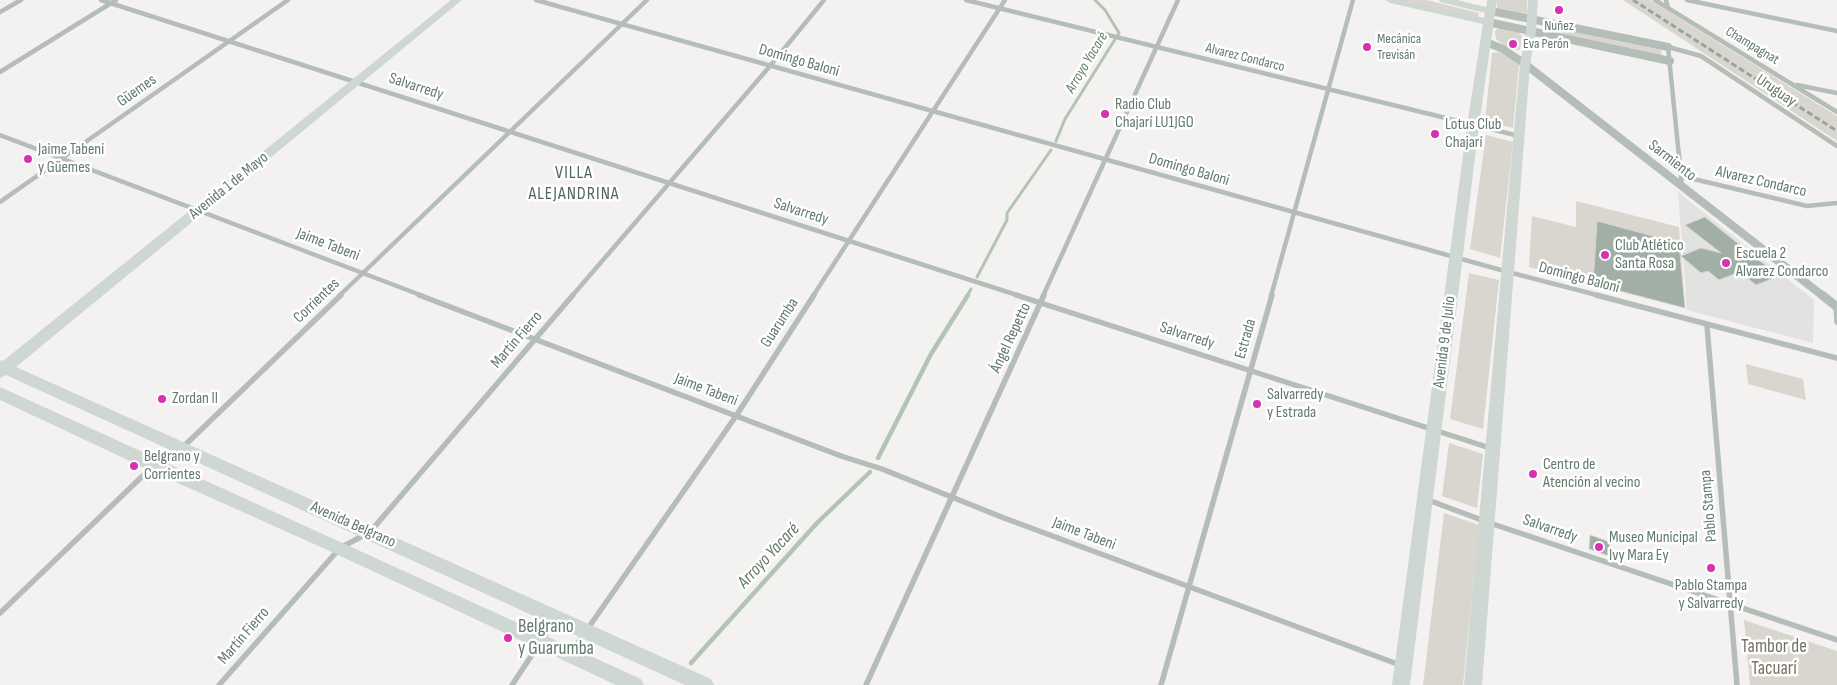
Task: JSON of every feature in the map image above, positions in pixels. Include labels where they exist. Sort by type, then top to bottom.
[{"type":"main road","name":"Avenida 1 de Mayo","points":[[1,369],[199,211],[457,0]]},
{"type":"main road","points":[[1390,0],[1490,11]]},
{"type":"main road","points":[[1444,0],[1490,11]]},
{"type":"main road","points":[[1473,685],[1525,64],[1532,25],[1533,0]]},
{"type":"main road","name":"Avenida 9 de Julio","points":[[1401,685],[1473,125],[1490,11]]},
{"type":"main road","name":"Avenida Belgrano","points":[[1,369],[370,532],[705,685]]},
{"type":"main road","name":"Avenida Belgrano","points":[[0,393],[635,685]]},
{"type":"street","points":[[0,12],[21,0]]},
{"type":"street","name":"Salvarredy","points":[[101,0],[1493,448]]},
{"type":"street","points":[[0,72],[116,0]]},
{"type":"street","name":"Güemes","points":[[0,202],[288,0]]},
{"type":"street","name":"Domingo Baloni","points":[[536,0],[1456,258],[1707,326],[1837,358]]},
{"type":"street","name":"Corrientes","points":[[0,613],[154,465],[182,448],[647,0]]},
{"type":"street","name":"Martín Fierro","points":[[219,685],[340,548],[370,532],[770,66],[824,0]]},
{"type":"street","name":"Alvarez Condarco","points":[[966,0],[1519,136]]},
{"type":"street","name":"Guarumba","points":[[570,654],[736,416],[1006,0]]},
{"type":"street","name":"Ángel Repetto","points":[[866,685],[1178,0]]},
{"type":"street","name":"Estrada","points":[[1161,685],[1295,213],[1327,89],[1353,0]]},
{"type":"street","name":"Champagnat","points":[[1655,0],[1837,112]]},
{"type":"street","points":[[1666,0],[1668,8]]},
{"type":"street","points":[[1687,0],[1837,31]]},
{"type":"street","points":[[1490,11],[1532,25],[1670,61]]},
{"type":"street","points":[[1490,11],[1532,25],[1668,47],[1682,186]]},
{"type":"street","name":"Sarmiento","points":[[1486,42],[1504,49],[1525,64],[1837,306]]},
{"type":"street","name":"Uruguay","points":[[1668,47],[1701,56],[1837,146]]},
{"type":"street","points":[[1792,83],[1837,93]]},
{"type":"street","name":"Jaime Tabeni","points":[[0,134],[736,416],[882,469],[951,498],[1189,588],[1404,666]]},
{"type":"street","name":"Alvarez Condarco","points":[[1681,176],[1807,206],[1837,203]]},
{"type":"street","points":[[1837,306],[1837,322]]},
{"type":"street","name":"Pablo Stampa","points":[[1707,326],[1737,685]]},
{"type":"street","name":"Salvarredy","points":[[1425,499],[1487,522],[1837,640]]},
{"type":"street","points":[[512,685],[556,617]]},
{"type":"shaded area","name":"Escuela 2 Alvarez Condarco","points":[[1678,192],[1814,300],[1813,343],[1687,310]]},
{"type":"green space","points":[[1400,0],[1427,0],[1479,13],[1478,17]]},
{"type":"green space","points":[[1497,0],[1527,0],[1527,14],[1497,8]]},
{"type":"green space","points":[[1623,0],[1650,0],[1837,116],[1837,141]]},
{"type":"green space","points":[[1545,26],[1661,50],[1662,57],[1544,31]]},
{"type":"green space","points":[[1501,28],[1518,32],[1522,36],[1520,50],[1510,50],[1496,39],[1495,32]]},
{"type":"green space","points":[[1492,53],[1505,54],[1519,65],[1513,128],[1485,121]]},
{"type":"green space","points":[[1486,135],[1513,142],[1500,258],[1470,249]]},
{"type":"green space","name":"Club Atlético Santa Rosa","points":[[1576,201],[1679,227],[1685,308],[1529,267],[1532,216],[1576,227]]},
{"type":"green space","points":[[1469,273],[1499,280],[1483,429],[1450,419]]},
{"type":"green space","points":[[1746,364],[1803,379],[1806,400],[1748,384]]},
{"type":"green space","points":[[1449,443],[1483,454],[1477,508],[1442,496]]},
{"type":"green space","points":[[1444,513],[1479,525],[1463,685],[1423,685]]},
{"type":"green space","name":"Tambor de Tacuarí","points":[[1744,620],[1837,651],[1837,685],[1750,685]]},
{"type":"building","points":[[1705,217],[1779,276],[1756,285],[1740,272],[1719,280],[1708,271],[1701,273],[1681,256],[1701,248],[1721,253],[1685,225]]},
{"type":"building","name":"Club Atlético Santa Rosa","points":[[1597,221],[1679,243],[1685,308],[1593,284]]},
{"type":"building","name":"Museo Municipal Ivy Mara Ey","points":[[1590,535],[1610,542],[1609,556],[1589,549]]},
{"type":"waterway","name":"Arroyo Yacaré","points":[[1056,141],[1065,119],[1119,33],[1105,10],[1095,0]]},
{"type":"waterway","name":"Arroyo Yacaré","points":[[977,277],[1007,220],[1007,213],[1051,150]]},
{"type":"waterway","name":"Arroyo Yacaré","points":[[967,296],[971,289]]},
{"type":"waterway","name":"Arroyo Yacaré","points":[[878,458],[931,354],[968,295]]},
{"type":"waterway","name":"Arroyo Yacaré","points":[[691,663],[817,523],[870,472]]},
{"type":"railway","points":[[1633,0],[1837,131]]},
{"type":"place","name":"Nuñez","points":[[1559,10]]},
{"type":"place","name":"Eva Perón","points":[[1513,44]]},
{"type":"place","name":"Mecánica Trevisán","points":[[1367,47]]},
{"type":"place","name":"Radio Club Chajarí LU1JGO","points":[[1105,114]]},
{"type":"place","name":"Lotus Club Chajarí","points":[[1435,134]]},
{"type":"place","name":"Jaime Tabeni y Güemes","points":[[28,159]]},
{"type":"place","name":"Club Atlético Santa Rosa","points":[[1605,255]]},
{"type":"place","name":"Escuela 2 Alvarez Condarco","points":[[1726,263]]},
{"type":"place","name":"Zordan II","points":[[162,399]]},
{"type":"place","name":"Salvarredy y Estrada","points":[[1257,404]]},
{"type":"place","name":"Belgrano y Corrientes","points":[[134,466]]},
{"type":"place","name":"Centro de Atención al vecino","points":[[1533,474]]},
{"type":"place","name":"Museo Municipal Ivy Mara Ey","points":[[1599,547]]},
{"type":"place","name":"Pablo Stampa y Salvarredy","points":[[1711,568]]},
{"type":"place","name":"Belgrano y Guarumba","points":[[508,638]]},
{"type":"district","name":"VILLA ALEJANDRINA","points":[[574,183]]}]
